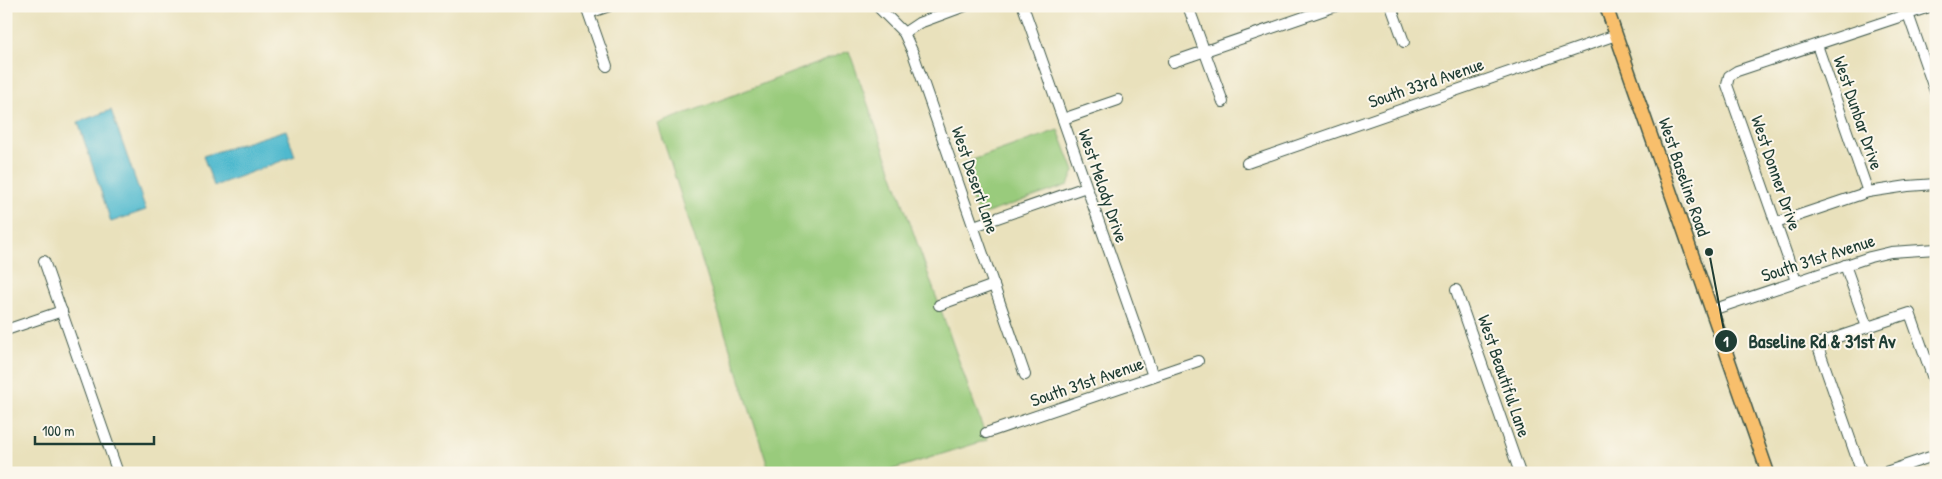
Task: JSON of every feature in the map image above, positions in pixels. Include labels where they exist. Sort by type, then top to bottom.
[{"type":"main road","name":"West Baseline Road","points":[[1606,6],[1768,473]]},
{"type":"street","points":[[607,66],[587,10],[609,6]]},
{"type":"street","name":"West Desert Lane","points":[[877,6],[904,33],[1025,374]]},
{"type":"street","points":[[904,33],[919,23],[965,6]]},
{"type":"street","name":"West Melody Drive","points":[[1023,6],[1153,376]]},
{"type":"street","points":[[1188,6],[1223,102]]},
{"type":"street","points":[[1173,62],[1336,6]]},
{"type":"street","points":[[1391,6],[1404,42]]},
{"type":"street","points":[[1817,45],[1932,6]]},
{"type":"street","points":[[1908,14],[1936,94]]},
{"type":"street","name":"South 33rd Avenue","points":[[1246,163],[1616,35]]},
{"type":"street","name":"West Donner Drive","points":[[1796,281],[1728,85],[1729,76],[1737,72],[1817,45]]},
{"type":"street","name":"West Dunbar Drive","points":[[1817,45],[1868,192]]},
{"type":"street","points":[[1063,119],[1118,100]]},
{"type":"street","points":[[1776,223],[1868,192],[1936,184]]},
{"type":"street","points":[[974,226],[1086,187]]},
{"type":"street","name":"South 31st Avenue","points":[[1712,310],[1845,265],[1891,252],[1936,249]]},
{"type":"street","points":[[44,261],[118,473]]},
{"type":"street","points":[[1845,265],[1867,327]]},
{"type":"street","points":[[939,304],[994,285]]},
{"type":"street","name":"West Beautiful Lane","points":[[1456,290],[1520,473]]},
{"type":"street","points":[[6,330],[62,310]]},
{"type":"street","points":[[1862,473],[1817,344],[1910,312],[1936,388]]},
{"type":"street","name":"South 31st Avenue","points":[[986,433],[1198,361]]},
{"type":"street","points":[[1884,473],[1936,455]]},
{"type":"green space","points":[[849,51],[987,440],[881,473],[770,473],[658,124]]},
{"type":"green space","points":[[1058,130],[1074,171],[1068,185],[987,213],[981,213],[975,208],[961,164]]},
{"type":"water","points":[[111,110],[146,210],[111,222],[78,122]]},
{"type":"water","points":[[286,130],[295,156],[214,186],[203,156]]},
{"type":"place","name":"Baseline Rd & 31st Av","points":[[1709,252]]}]
